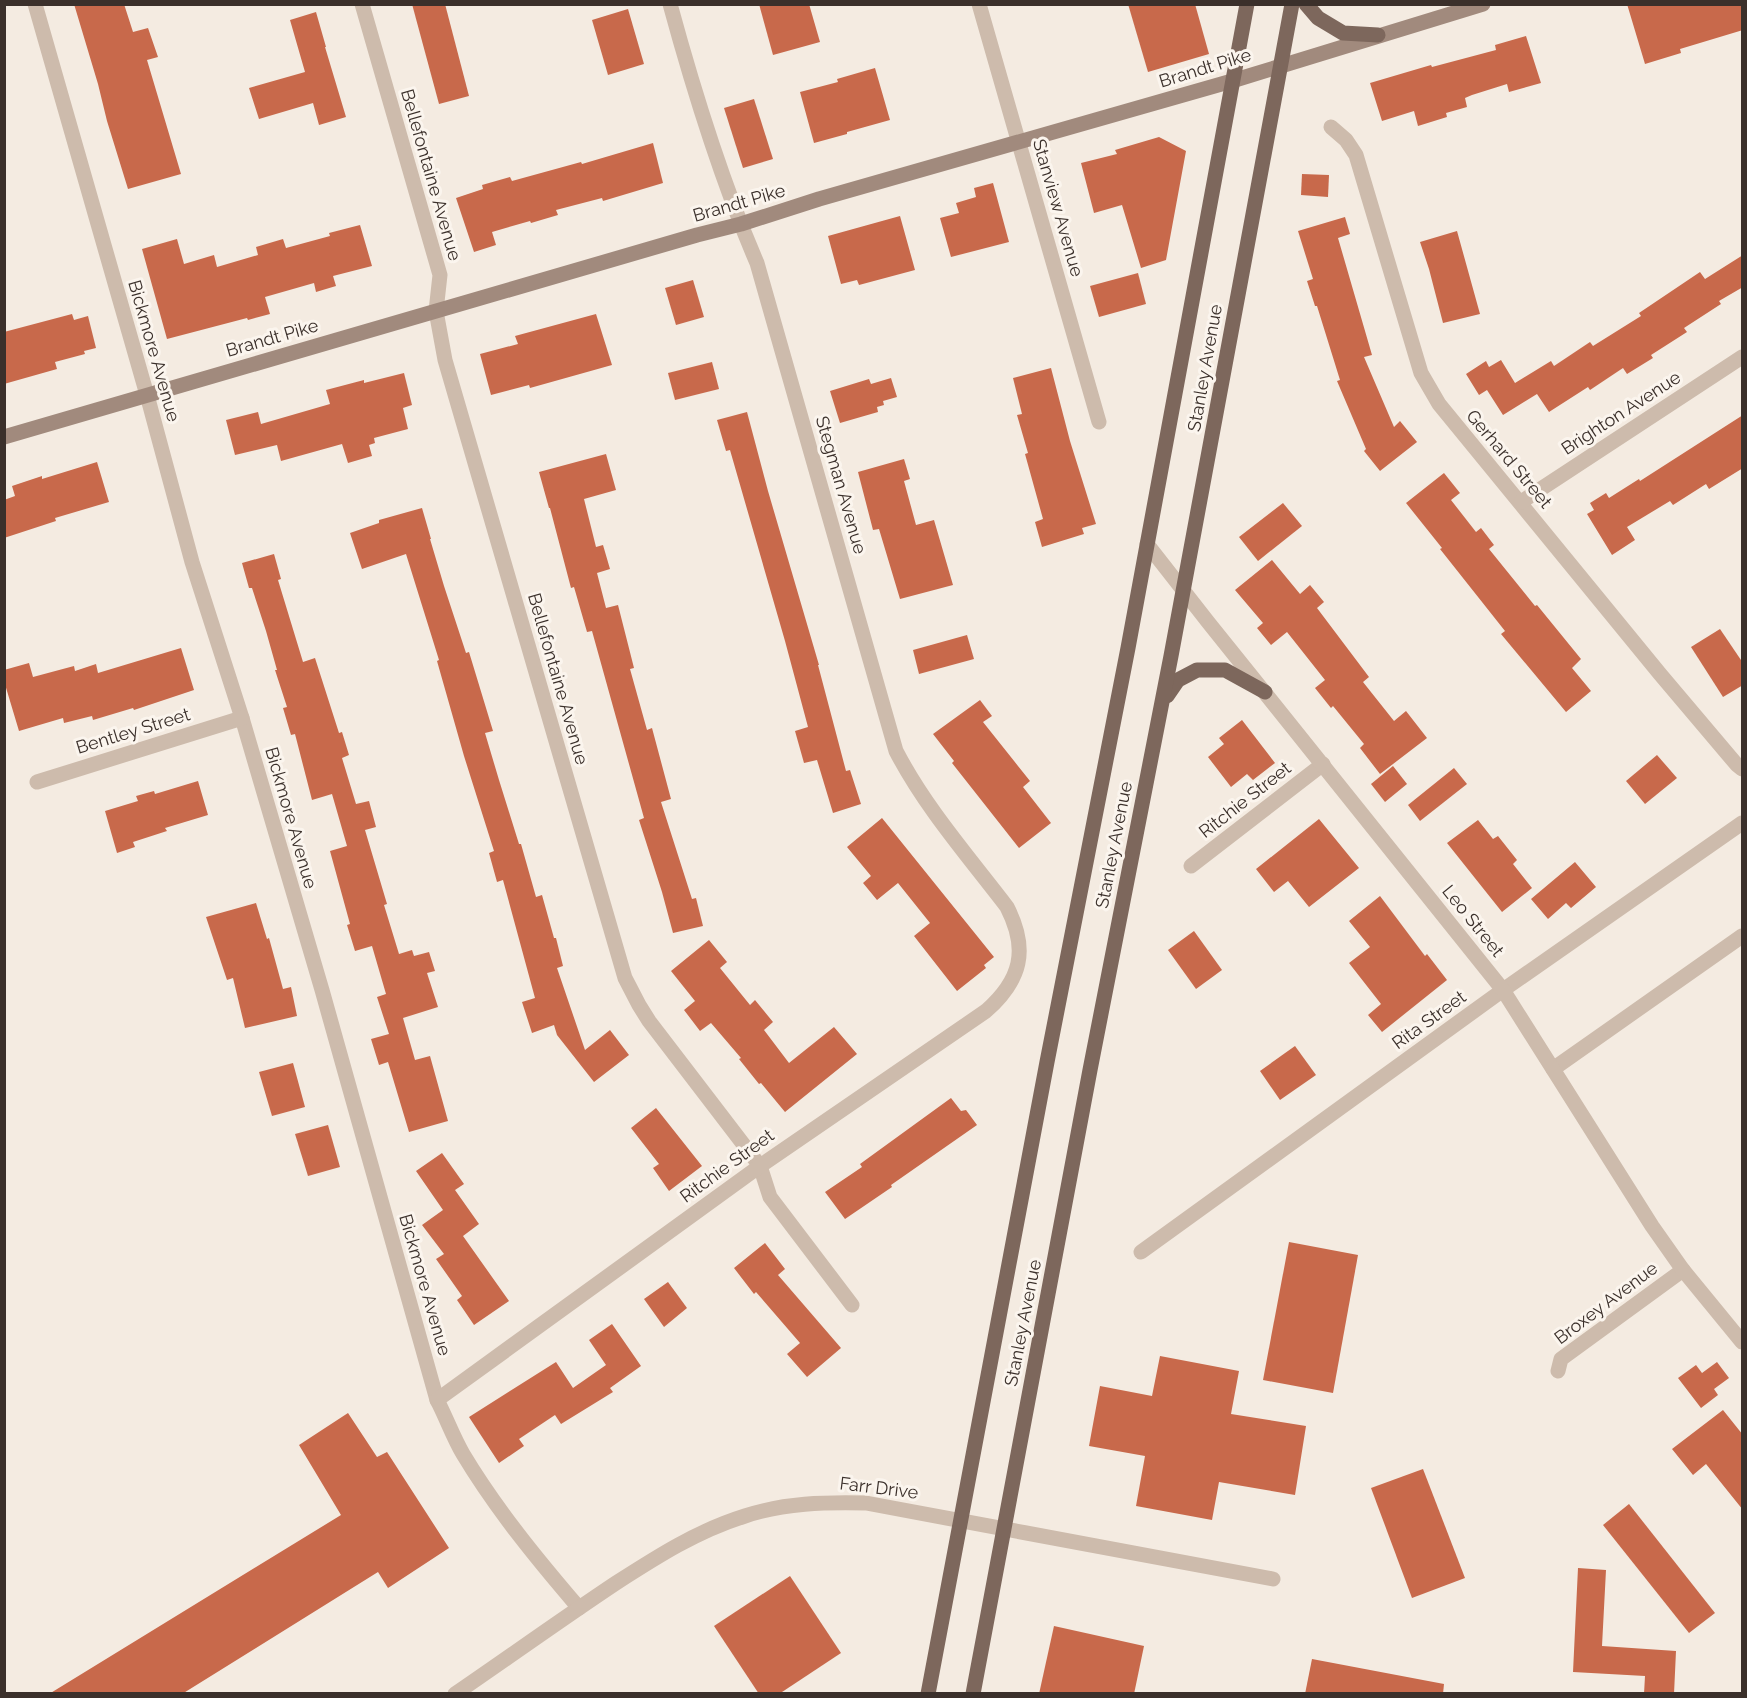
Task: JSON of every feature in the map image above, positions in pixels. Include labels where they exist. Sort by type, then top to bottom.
[{"type":"main road","name":"Stanley Avenue","points":[[928,1694],[1147,544],[1247,4]]},
{"type":"main road","name":"Stanley Avenue","points":[[973,1694],[1088,1082],[1184,590],[1292,4]]},
{"type":"main road","points":[[1306,4],[1318,18],[1343,33],[1378,35]]},
{"type":"main road","name":"Brandt Pike","points":[[4,437],[1232,81],[1483,4]]},
{"type":"main road","points":[[1162,704],[1178,680],[1197,670],[1225,670],[1265,692]]},
{"type":"street","name":"Bickmore Avenue","points":[[34,4],[147,394],[192,562],[242,718],[322,990],[437,1400],[463,1453],[500,1509],[537,1559],[579,1608]]},
{"type":"street","name":"Bellefontaine Avenue","points":[[362,4],[440,275],[436,311],[445,360],[625,978],[650,1021],[760,1166],[770,1197],[852,1305]]},
{"type":"street","name":"Stegman Avenue","points":[[670,4],[690,74],[760,273],[896,751],[926,801],[1007,907],[1015,923],[1019,951]]},
{"type":"street","name":"Stanview Avenue","points":[[979,4],[1099,422]]},
{"type":"street","name":"Gerhard Street","points":[[1331,127],[1346,140],[1356,155],[1421,373],[1438,404],[1521,502],[1660,674],[1743,770]]},
{"type":"street","name":"Brighton Avenue","points":[[1521,502],[1743,357]]},
{"type":"street","name":"Leo Street","points":[[1147,544],[1503,990],[1652,1226],[1683,1270],[1743,1342]]},
{"type":"street","name":"Bentley Street","points":[[37,782],[242,718]]},
{"type":"street","name":"Ritchie Street","points":[[1191,866],[1323,764]]},
{"type":"street","name":"Rita Street","points":[[1141,1252],[1503,990],[1743,824]]},
{"type":"street","points":[[1553,1069],[1743,936]]},
{"type":"street","name":"Ritchie Street","points":[[437,1400],[760,1166],[986,1011],[1008,989],[1016,972],[1019,951]]},
{"type":"street","name":"Broxey Avenue","points":[[1558,1371],[1561,1359],[1683,1270]]},
{"type":"street","name":"Farr Drive","points":[[455,1694],[579,1608],[674,1546],[746,1515],[784,1506],[823,1502],[866,1503],[1273,1580]]},
{"type":"building","points":[[74,4],[124,4],[133,32],[148,28],[158,57],[147,60],[181,174],[128,189]]},
{"type":"building","points":[[412,4],[445,4],[469,96],[439,104]]},
{"type":"building","points":[[759,4],[809,4],[820,42],[773,55]]},
{"type":"building","points":[[1128,4],[1195,4],[1209,54],[1148,72]]},
{"type":"building","points":[[1627,4],[1743,4],[1743,30],[1680,49],[1681,53],[1645,64]]},
{"type":"building","points":[[628,9],[644,64],[608,75],[592,20]]},
{"type":"building","points":[[316,12],[346,117],[319,125],[313,103],[259,119],[249,88],[305,72],[290,20]]},
{"type":"building","points":[[1526,36],[1541,83],[1509,92],[1507,84],[1472,95],[1465,98],[1467,107],[1446,113],[1447,117],[1418,126],[1414,111],[1382,121],[1370,83],[1431,65],[1432,67],[1496,50],[1495,45]]},
{"type":"building","points":[[875,68],[890,120],[814,143],[800,92],[838,82],[837,79]]},
{"type":"building","points":[[754,99],[773,159],[743,168],[724,108]]},
{"type":"building","points":[[1159,137],[1186,151],[1166,260],[1141,268],[1122,205],[1094,213],[1081,163],[1117,154],[1115,150]]},
{"type":"building","points":[[653,143],[663,183],[603,201],[602,198],[556,210],[558,215],[492,232],[496,245],[474,252],[456,198],[483,189],[482,185],[510,177],[512,181],[581,162],[582,164]]},
{"type":"building","points":[[1302,174],[1329,175],[1328,197],[1301,195]]},
{"type":"building","points":[[993,183],[1009,242],[951,257],[940,218],[959,213],[956,203],[976,197],[974,188]]},
{"type":"building","points":[[900,216],[915,270],[859,285],[857,280],[841,284],[828,236]]},
{"type":"building","points":[[1345,217],[1350,234],[1338,238],[1372,355],[1364,357],[1394,427],[1400,421],[1417,442],[1380,471],[1364,451],[1366,449],[1337,381],[1340,380],[1307,281],[1313,279],[1298,231]]},
{"type":"building","points":[[360,225],[372,266],[333,276],[336,286],[316,292],[314,283],[265,297],[270,314],[167,339],[142,249],[177,239],[184,264],[214,255],[217,267],[258,255],[256,247],[283,239],[286,248]]},
{"type":"building","points":[[1457,231],[1480,314],[1443,323],[1420,242]]},
{"type":"building","points":[[1743,255],[1743,287],[1719,301],[1721,304],[1684,328],[1687,332],[1651,355],[1653,358],[1627,374],[1623,368],[1590,390],[1588,387],[1549,412],[1537,394],[1503,415],[1487,390],[1479,395],[1466,374],[1486,361],[1489,367],[1501,360],[1515,383],[1551,361],[1554,366],[1590,342],[1593,346],[1641,316],[1639,313],[1700,272],[1705,279]]},
{"type":"building","points":[[1138,273],[1146,304],[1099,317],[1090,286]]},
{"type":"building","points":[[693,280],[704,317],[676,325],[665,288]]},
{"type":"building","points":[[72,314],[74,320],[88,316],[96,348],[84,351],[85,354],[55,362],[57,369],[4,384],[4,332]]},
{"type":"building","points":[[596,314],[612,365],[530,388],[529,385],[491,395],[480,354],[518,344],[515,336]]},
{"type":"building","points":[[712,362],[719,389],[675,400],[668,373]]},
{"type":"building","points":[[1051,368],[1070,441],[1096,524],[1082,528],[1084,534],[1042,547],[1035,522],[1043,519],[1025,454],[1028,453],[1017,415],[1022,414],[1013,378]]},
{"type":"building","points":[[404,373],[412,405],[403,408],[408,429],[374,438],[375,443],[369,445],[372,456],[348,463],[342,444],[281,461],[277,445],[235,455],[226,420],[258,412],[261,424],[330,404],[326,390]]},
{"type":"building","points":[[891,378],[897,397],[883,401],[884,405],[877,407],[878,412],[840,423],[830,391],[869,379],[871,384]]},
{"type":"building","points":[[747,412],[819,665],[846,771],[850,770],[861,804],[833,813],[817,760],[804,763],[795,731],[808,727],[730,450],[726,451],[717,420]]},
{"type":"building","points":[[1743,415],[1743,468],[1709,489],[1706,484],[1673,505],[1670,501],[1627,527],[1635,540],[1612,555],[1587,514],[1594,510],[1590,503],[1606,493],[1609,498],[1639,479],[1640,481]]},
{"type":"building","points":[[606,454],[616,490],[584,499],[596,547],[603,545],[610,569],[597,573],[606,608],[618,605],[634,668],[630,669],[647,730],[652,728],[671,799],[661,802],[692,899],[696,898],[703,926],[673,933],[639,820],[644,818],[592,631],[587,632],[574,587],[571,588],[539,472]]},
{"type":"building","points":[[904,459],[910,479],[904,481],[916,525],[934,520],[953,585],[900,599],[879,529],[873,530],[858,472]]},
{"type":"building","points":[[97,462],[109,502],[55,518],[56,521],[4,538],[4,500],[15,496],[12,486]]},
{"type":"building","points":[[1444,473],[1460,493],[1451,500],[1476,532],[1481,528],[1494,545],[1489,549],[1581,659],[1572,668],[1591,691],[1566,712],[1501,634],[1505,631],[1406,503]]},
{"type":"building","points":[[1283,503],[1302,526],[1258,561],[1239,537]]},
{"type":"building","points":[[422,508],[444,586],[466,653],[469,652],[493,731],[485,733],[499,780],[536,897],[542,895],[554,938],[556,938],[563,966],[557,968],[585,1050],[610,1030],[629,1055],[594,1082],[557,1035],[554,1025],[532,1033],[522,1002],[535,998],[503,880],[497,882],[489,853],[494,851],[406,554],[362,569],[350,533],[379,523],[379,520]]},
{"type":"building","points":[[274,554],[281,579],[278,580],[303,662],[315,658],[339,733],[342,732],[349,755],[342,758],[356,804],[369,801],[376,827],[365,830],[399,954],[412,950],[414,956],[429,952],[435,971],[427,973],[438,1007],[403,1018],[415,1060],[430,1056],[448,1121],[409,1132],[388,1062],[379,1065],[371,1039],[389,1034],[377,997],[386,994],[372,946],[355,951],[347,925],[350,924],[330,851],[347,846],[332,794],[312,800],[295,734],[291,735],[283,708],[287,707],[266,631],[242,563]]},
{"type":"building","points":[[1272,560],[1300,594],[1310,585],[1324,602],[1317,608],[1369,677],[1363,682],[1394,721],[1406,711],[1427,738],[1380,774],[1360,748],[1364,744],[1315,688],[1325,680],[1287,632],[1271,645],[1257,628],[1263,623],[1235,590]]},
{"type":"building","points":[[1720,629],[1743,663],[1743,685],[1723,697],[1691,647]]},
{"type":"building","points":[[967,635],[974,659],[919,674],[913,650]]},
{"type":"building","points":[[181,648],[194,690],[134,710],[133,708],[93,720],[92,716],[64,723],[63,718],[19,731],[4,681],[4,670],[29,663],[33,677],[74,666],[75,671],[96,664],[98,673]]},
{"type":"building","points":[[980,700],[992,716],[983,722],[1030,781],[1023,787],[1051,823],[1019,848],[952,763],[954,761],[933,734]]},
{"type":"building","points":[[1242,720],[1275,763],[1253,780],[1247,774],[1231,787],[1208,757],[1224,744],[1219,738]]},
{"type":"building","points":[[1657,755],[1677,778],[1645,804],[1626,781]]},
{"type":"building","points":[[1393,766],[1407,784],[1385,802],[1371,784]]},
{"type":"building","points":[[1454,768],[1467,784],[1420,821],[1408,805]]},
{"type":"building","points":[[198,781],[208,815],[165,828],[167,831],[133,842],[135,847],[117,853],[105,811],[138,801],[136,796],[154,791],[155,794]]},
{"type":"building","points":[[882,818],[994,957],[984,965],[986,968],[957,991],[914,936],[930,923],[898,883],[877,900],[863,883],[871,876],[847,847]]},
{"type":"building","points":[[1319,819],[1359,868],[1309,907],[1288,881],[1274,892],[1256,869]]},
{"type":"building","points":[[1478,820],[1493,839],[1498,836],[1517,860],[1513,864],[1532,888],[1502,912],[1447,843]]},
{"type":"building","points":[[1575,862],[1596,887],[1571,908],[1566,903],[1548,919],[1531,899]]},
{"type":"building","points":[[1380,896],[1425,956],[1427,954],[1447,980],[1382,1032],[1368,1015],[1381,1004],[1349,963],[1370,947],[1349,921]]},
{"type":"building","points":[[256,903],[267,939],[269,938],[283,989],[291,987],[297,1016],[245,1028],[233,978],[227,980],[206,917]]},
{"type":"building","points":[[1194,931],[1222,970],[1196,989],[1168,950]]},
{"type":"building","points":[[709,940],[727,962],[720,968],[750,1005],[755,1000],[773,1022],[764,1030],[789,1063],[834,1027],[857,1054],[785,1112],[761,1083],[759,1084],[739,1059],[741,1058],[711,1023],[700,1031],[684,1010],[695,1001],[671,971]]},
{"type":"building","points":[[1295,1046],[1316,1075],[1280,1100],[1260,1071]]},
{"type":"building","points":[[293,1063],[305,1107],[272,1116],[259,1072]]},
{"type":"building","points":[[951,1098],[961,1111],[966,1110],[977,1125],[845,1219],[825,1192],[862,1167],[860,1164]]},
{"type":"building","points":[[656,1108],[702,1166],[669,1191],[653,1168],[659,1164],[631,1128]]},
{"type":"building","points":[[328,1125],[340,1167],[308,1176],[295,1134]]},
{"type":"building","points":[[442,1153],[464,1184],[455,1190],[479,1224],[463,1236],[509,1301],[474,1325],[457,1300],[462,1296],[436,1259],[444,1254],[422,1225],[443,1210],[416,1171]]},
{"type":"building","points":[[1289,1242],[1358,1255],[1333,1393],[1263,1380]]},
{"type":"building","points":[[765,1243],[785,1269],[778,1275],[841,1348],[807,1377],[787,1354],[800,1343],[756,1292],[754,1294],[734,1268]]},
{"type":"building","points":[[668,1282],[687,1308],[664,1327],[644,1299]]},
{"type":"building","points":[[612,1324],[641,1366],[610,1388],[613,1392],[561,1424],[555,1415],[519,1439],[524,1446],[499,1463],[469,1417],[556,1362],[573,1388],[606,1365],[589,1340]]},
{"type":"building","points":[[1160,1356],[1239,1371],[1231,1414],[1306,1426],[1295,1495],[1219,1482],[1212,1520],[1136,1506],[1145,1456],[1089,1446],[1100,1386],[1152,1396]]},
{"type":"building","points":[[1717,1362],[1729,1378],[1714,1389],[1718,1395],[1701,1408],[1678,1378],[1696,1365],[1702,1373]]},
{"type":"building","points":[[1723,1410],[1743,1435],[1743,1510],[1706,1464],[1693,1475],[1672,1449]]},
{"type":"building","points":[[348,1413],[377,1457],[387,1452],[449,1548],[388,1588],[378,1572],[182,1694],[49,1694],[341,1515],[299,1445]]},
{"type":"building","points":[[1423,1469],[1465,1578],[1412,1598],[1371,1488]]},
{"type":"building","points":[[1629,1504],[1715,1613],[1689,1633],[1603,1525]]},
{"type":"building","points":[[1578,1568],[1606,1570],[1602,1646],[1676,1651],[1674,1694],[1644,1694],[1645,1676],[1573,1672]]},
{"type":"building","points":[[790,1576],[841,1653],[779,1694],[759,1694],[714,1626]]},
{"type":"building","points":[[1054,1626],[1144,1646],[1134,1694],[1039,1694]]},
{"type":"building","points":[[1312,1659],[1444,1684],[1443,1694],[1305,1694]]}]
